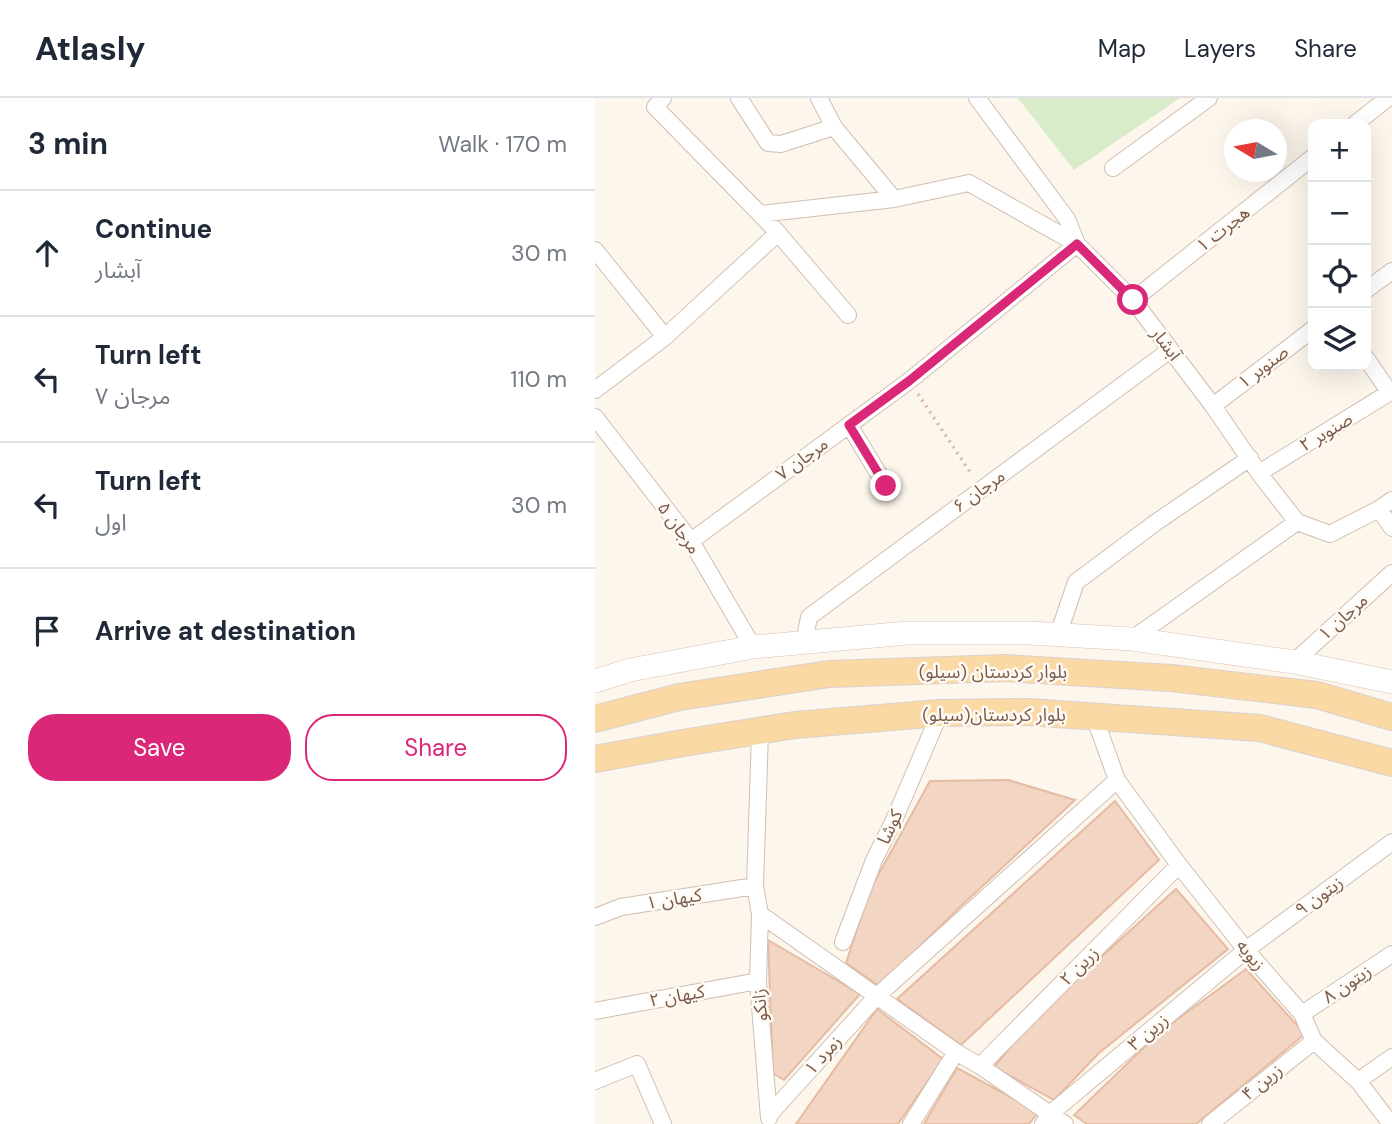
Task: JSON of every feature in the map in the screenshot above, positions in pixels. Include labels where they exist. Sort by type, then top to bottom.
[{"type":"main road","name":"بلوار کردستان (سیلو)","points":[[595,719],[679,697],[829,674],[1005,668],[1171,678],[1317,695],[1392,717]]},
{"type":"main road","name":"بلوار کردستان(سیلو)","points":[[595,759],[796,725],[940,713],[1028,712],[1260,728],[1392,763]]},
{"type":"street","points":[[663,98],[655,107],[778,233],[848,315]]},
{"type":"street","points":[[740,98],[768,143],[781,144],[834,127]]},
{"type":"street","points":[[819,98],[834,127],[894,199]]},
{"type":"street","name":"آبشار","points":[[977,98],[1067,219],[1077,244],[1133,300],[1297,522]]},
{"type":"street","points":[[1114,168],[1209,98]]},
{"type":"street","points":[[1361,119],[1388,98]]},
{"type":"street","name":"هجرت ۱","points":[[1133,300],[1308,161]]},
{"type":"street","points":[[760,214],[894,199],[969,183],[1077,244]]},
{"type":"street","points":[[595,390],[664,337],[778,233]]},
{"type":"street","name":"مرجان ۷","points":[[691,541],[909,381],[1077,244]]},
{"type":"street","points":[[595,250],[664,337]]},
{"type":"street","points":[[1371,287],[1391,274]]},
{"type":"street","name":"صنوبر ۱","points":[[1213,405],[1308,333]]},
{"type":"street","name":"مرجان ۶","points":[[804,643],[809,617],[1170,350]]},
{"type":"street","points":[[1371,365],[1391,392]]},
{"type":"street","name":"صنوبر ۲","points":[[1259,473],[1391,392]]},
{"type":"street","name":"مرجان ۵","points":[[595,417],[691,541],[753,647]]},
{"type":"street","points":[[849,425],[886,486]]},
{"type":"street","points":[[1058,635],[1076,582],[1155,523],[1250,458]]},
{"type":"street","points":[[1132,639],[1297,522],[1330,534],[1386,505],[1392,528]]},
{"type":"street","name":"مرجان ۱","points":[[1294,662],[1392,573]]},
{"type":"street","points":[[595,681],[630,670],[753,647],[907,633],[1132,639],[1294,662],[1392,682]]},
{"type":"street","name":"کوشا","points":[[843,942],[874,860],[940,713]]},
{"type":"street","name":"زیویه","points":[[1094,716],[1117,780],[1246,950],[1302,1014],[1314,1041],[1358,1082],[1383,1121]]},
{"type":"street","name":"زانکو","points":[[760,732],[755,886],[760,914],[758,981],[769,1119]]},
{"type":"street","name":"زمرد ۱","points":[[769,1119],[877,996],[1117,780]]},
{"type":"street","name":"زیتون ۹","points":[[1246,950],[1392,842]]},
{"type":"street","name":"زرین ۲","points":[[980,1066],[1179,865]]},
{"type":"street","name":"کیهان ۱","points":[[595,917],[621,907],[755,886]]},
{"type":"street","points":[[760,914],[956,1052],[980,1066],[1047,1119],[1065,1124]]},
{"type":"street","name":"زرین ۳","points":[[1047,1119],[1246,950]]},
{"type":"street","name":"زیتون ۸","points":[[1302,1014],[1392,954]]},
{"type":"street","name":"کیهان ۲","points":[[595,1011],[758,981]]},
{"type":"street","name":"زرین ۴","points":[[1210,1124],[1314,1041]]},
{"type":"street","points":[[911,1124],[956,1052]]},
{"type":"street","points":[[1358,1082],[1392,1057]]},
{"type":"street","points":[[595,1081],[637,1064],[663,1124]]},
{"type":"path","points":[[909,381],[975,480]]},
{"type":"green space","points":[[1018,98],[1180,98],[1074,170]]},
{"type":"building","points":[[1008,780],[1075,800],[879,986],[846,963],[870,890],[930,781]]},
{"type":"building","points":[[1115,801],[1159,860],[961,1045],[897,999]]},
{"type":"building","points":[[1176,889],[1228,949],[1099,1053],[1054,1100],[994,1067],[1037,1015]]},
{"type":"building","points":[[768,940],[860,994],[784,1080],[773,1073]]},
{"type":"building","points":[[1246,969],[1305,1034],[1196,1124],[1087,1124],[1074,1115],[1160,1032]]},
{"type":"building","points":[[877,1009],[943,1059],[898,1124],[796,1124]]},
{"type":"building","points":[[957,1068],[1038,1112],[1029,1124],[924,1124]]},
{"type":"route","points":[[886,486],[849,425],[909,381],[1077,244],[1133,300]]}]
